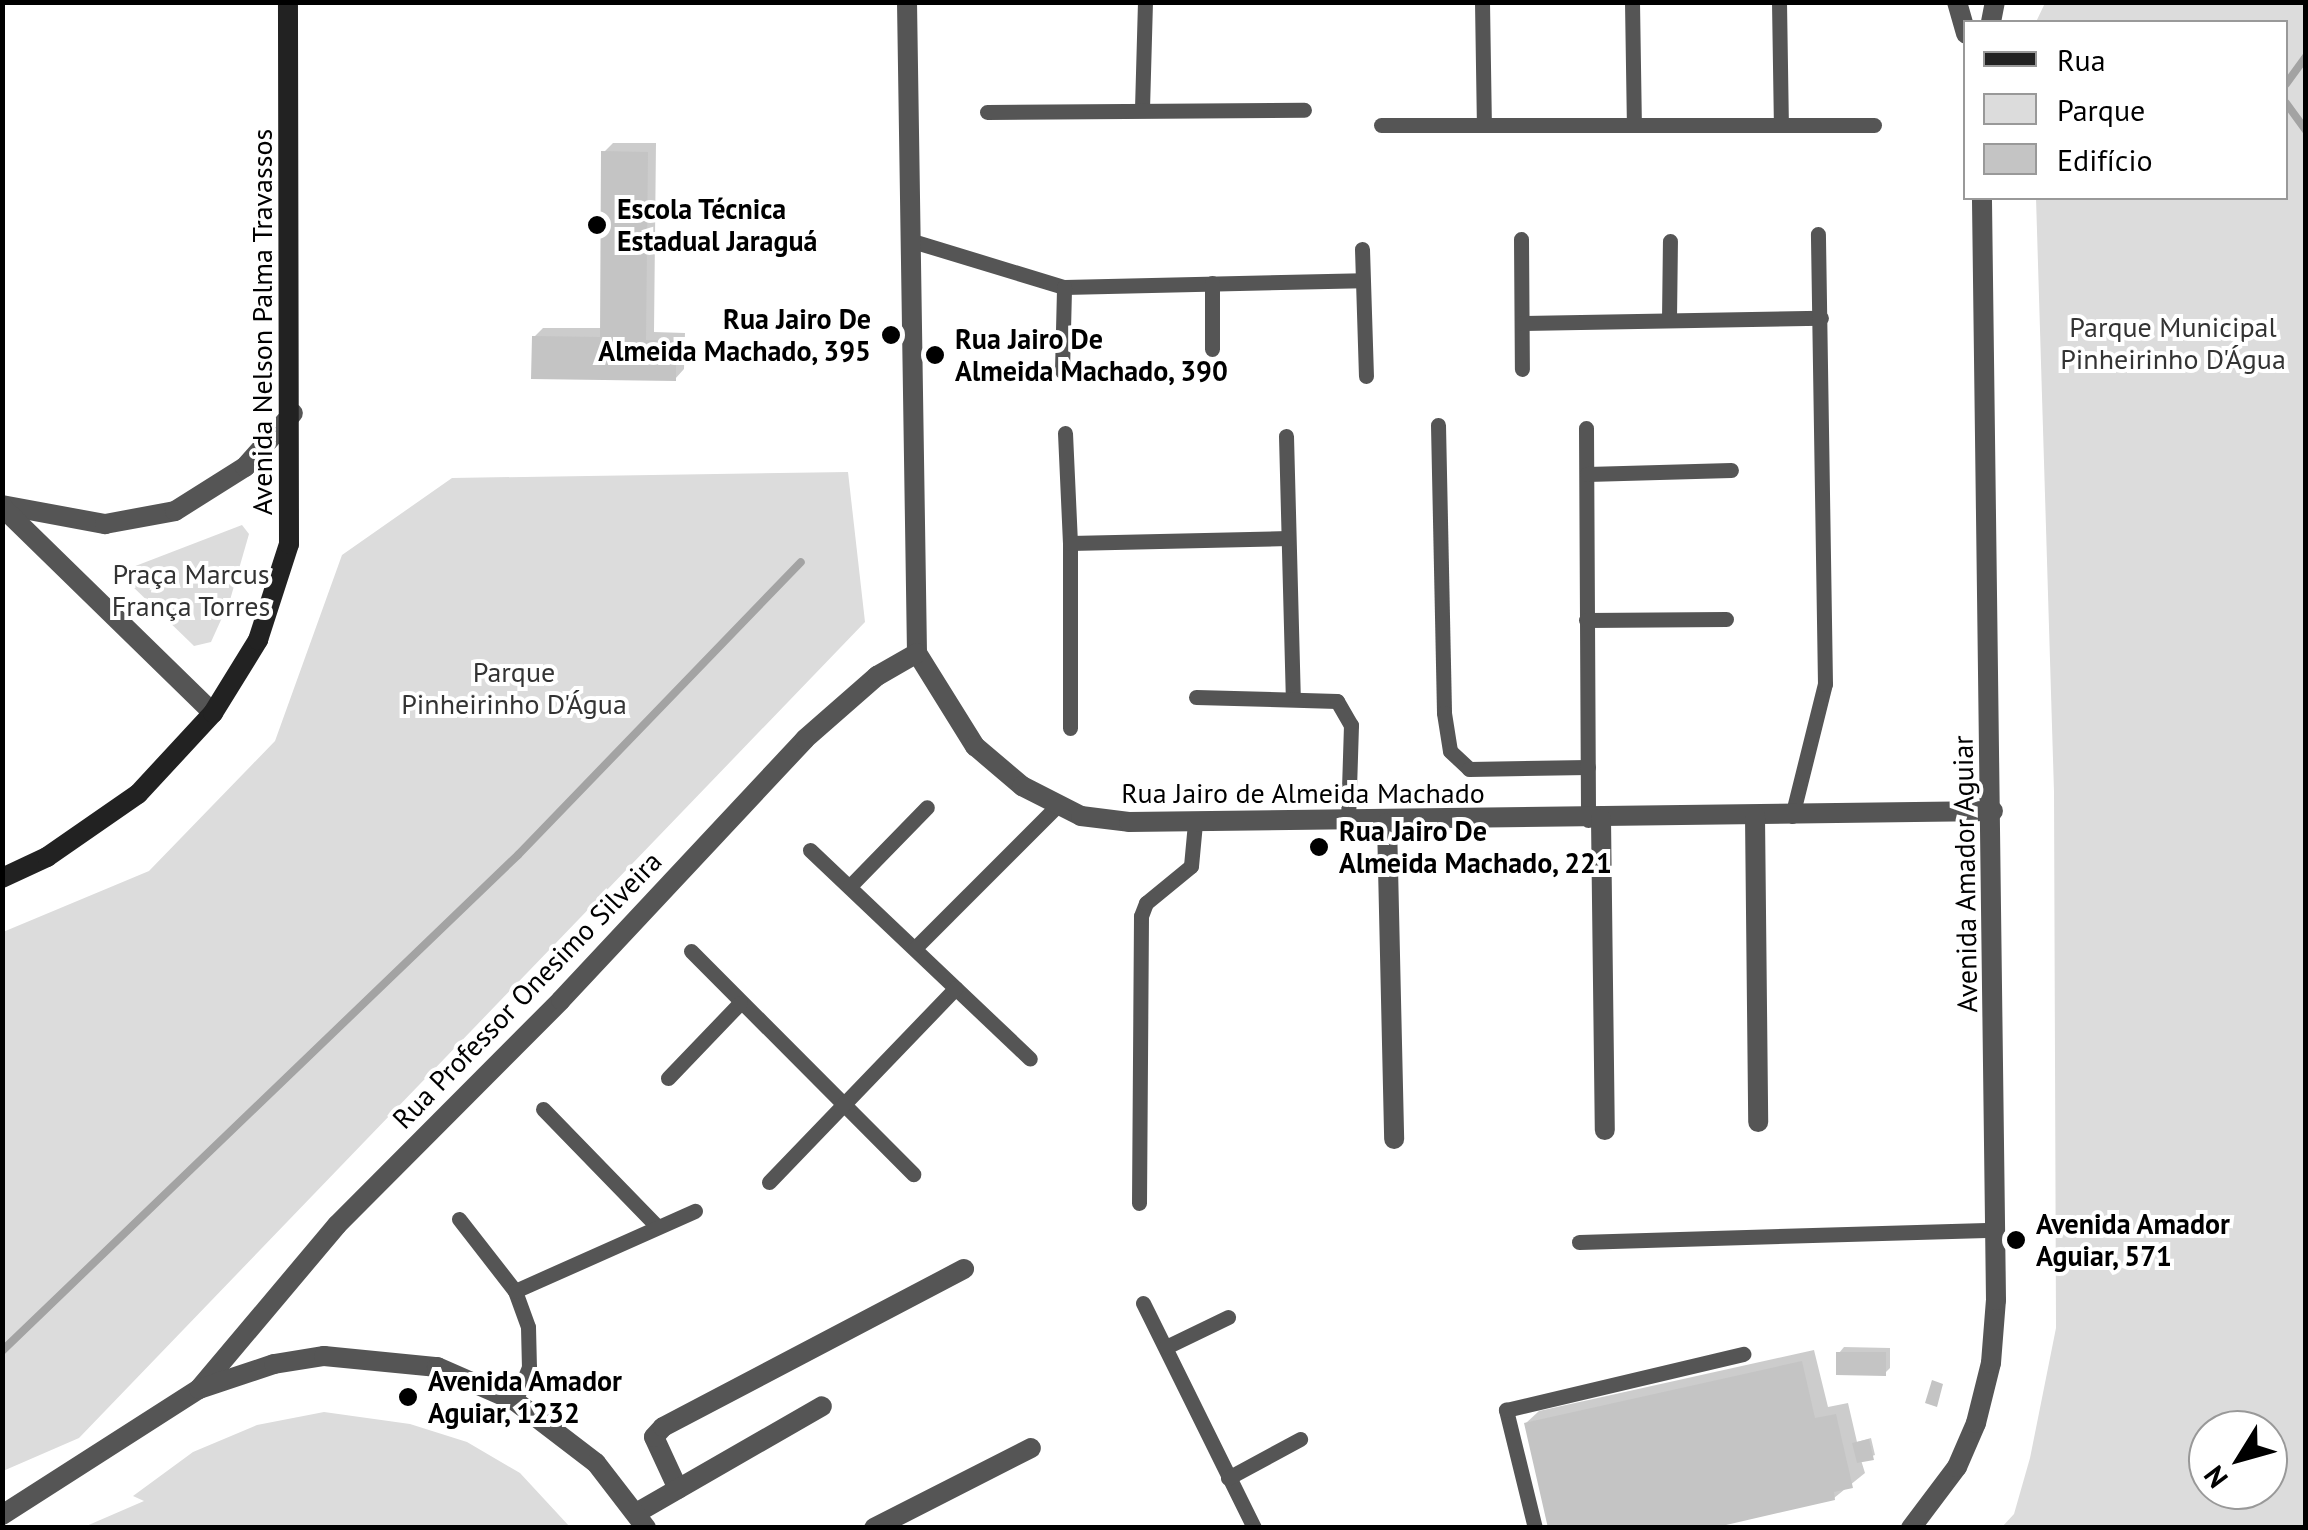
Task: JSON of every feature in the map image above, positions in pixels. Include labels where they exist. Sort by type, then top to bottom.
[{"type":"street","name":"Avenida Nelson Palma Travassos","points":[[2,878],[47,857],[138,794],[213,713],[258,640],[289,544],[293,413],[288,2]]},
{"type":"street","points":[[907,2],[917,653]]},
{"type":"street","name":"Avenida Amador Aguiar","points":[[1910,1528],[1957,1467],[1976,1424],[1991,1363],[1995,1230],[1993,812],[1982,200]]},
{"type":"street","points":[[2,506],[106,524],[175,511],[245,467],[293,413]]},
{"type":"street","points":[[2,506],[213,713]]},
{"type":"street","name":"Rua Jairo de Almeida Machado","points":[[917,653],[974,746],[1056,807],[1128,822],[1387,823],[1993,812]]},
{"type":"street","name":"Rua Professor Onesimo Silveira","points":[[199,1389],[269,1298],[805,739],[877,676],[917,653]]},
{"type":"street","points":[[1755,816],[1758,1122]]},
{"type":"street","points":[[1594,820],[1604,1130]]},
{"type":"street","points":[[1387,823],[1394,1139]]},
{"type":"street","points":[[678,1489],[654,1437],[663,1427],[964,1270]]},
{"type":"street","points":[[2,1515],[199,1389],[274,1364],[324,1356],[437,1367],[515,1401],[596,1464],[642,1520],[678,1489],[822,1406]]},
{"type":"street","points":[[874,1528],[1031,1448]]},
{"type":"lane","points":[[1142,110],[1145,2]]},
{"type":"lane","points":[[1482,2],[1484,123]]},
{"type":"lane","points":[[1632,2],[1634,124]]},
{"type":"lane","points":[[1780,2],[1781,125]]},
{"type":"lane","points":[[988,112],[1304,110]]},
{"type":"lane","points":[[1381,125],[1874,125]]},
{"type":"lane","points":[[1792,816],[1825,684],[1818,234]]},
{"type":"lane","points":[[1522,238],[1522,369]]},
{"type":"lane","points":[[909,240],[1064,287],[1362,280]]},
{"type":"lane","points":[[1669,320],[1670,240]]},
{"type":"lane","points":[[1362,249],[1366,376]]},
{"type":"lane","points":[[1212,283],[1212,349]]},
{"type":"lane","points":[[1062,371],[1064,287]]},
{"type":"lane","points":[[1522,323],[1821,318]]},
{"type":"lane","points":[[1438,424],[1444,712],[1450,751],[1469,769],[1588,767]]},
{"type":"lane","points":[[1586,428],[1588,767],[1594,820]]},
{"type":"lane","points":[[1065,433],[1070,543],[1070,728]]},
{"type":"lane","points":[[1286,436],[1293,696]]},
{"type":"lane","points":[[1588,474],[1731,470]]},
{"type":"lane","points":[[1070,543],[1288,538]]},
{"type":"lane","points":[[1586,620],[1726,619]]},
{"type":"lane","points":[[1196,697],[1293,696],[1338,701],[1346,710],[1348,822]]},
{"type":"lane","points":[[915,948],[1056,807]]},
{"type":"lane","points":[[850,886],[927,808]]},
{"type":"lane","points":[[1138,1204],[1140,916],[1146,903],[1191,866],[1195,823]]},
{"type":"lane","points":[[810,850],[1030,1059]]},
{"type":"lane","points":[[691,951],[913,1174]]},
{"type":"lane","points":[[769,1182],[956,988]]},
{"type":"lane","points":[[668,1078],[740,1003]]},
{"type":"lane","points":[[544,1110],[655,1224]]},
{"type":"lane","points":[[515,1291],[655,1224],[695,1211]]},
{"type":"lane","points":[[459,1219],[515,1291],[532,1347],[515,1401]]},
{"type":"lane","points":[[1579,1242],[1995,1230]]},
{"type":"lane","points":[[1143,1303],[1254,1528]]},
{"type":"lane","points":[[1166,1347],[1228,1318]]},
{"type":"lane","points":[[1535,1528],[1506,1410],[1743,1354]]},
{"type":"lane","points":[[1228,1478],[1300,1439]]},
{"type":"green space","name":"Parque Municipal Pinheirinho D'Água","points":[[2045,3],[2305,3],[2305,1527],[2002,1527],[2014,1514],[2030,1458],[2056,1328],[2054,792],[2036,200],[2288,200],[2288,20],[2037,20]]},
{"type":"green space","name":"Parque Pinheirinho D'Água","points":[[848,472],[865,622],[79,1438],[3,1471],[3,932],[149,871],[275,741],[342,555],[452,478]]},
{"type":"green space","name":"Praça Marcus França Torres","points":[[242,525],[249,534],[230,600],[211,642],[194,646],[127,581],[125,570]]},
{"type":"green space","points":[[324,1412],[410,1424],[467,1442],[520,1473],[570,1527],[84,1527],[144,1501],[133,1496],[193,1452],[257,1425]]},
{"type":"building","points":[[601,151],[648,152],[646,340],[676,341],[676,381],[531,379],[532,336],[600,337]]},
{"type":"building","points":[[1836,1352],[1886,1352],[1886,1376],[1836,1375]]},
{"type":"building","points":[[1802,1361],[1815,1418],[1836,1414],[1853,1488],[1834,1492],[1835,1500],[1713,1528],[1548,1528],[1524,1423]]},
{"type":"building","points":[[1932,1380],[1943,1384],[1937,1407],[1925,1403]]},
{"type":"building","points":[[1869,1439],[1874,1460],[1857,1463],[1852,1443]]},
{"type":"waterway","points":[[2288,81],[2306,56]]},
{"type":"waterway","points":[[2288,106],[2306,131]]},
{"type":"waterway","points":[[2,1351],[518,855],[801,562]]},
{"type":"place","name":"Escola Técnica Estadual Jaraguá","points":[[597,225]]},
{"type":"place","name":"Rua Jairo De Almeida Machado, 395","points":[[891,335]]},
{"type":"place","name":"Rua Jairo De Almeida Machado, 390","points":[[935,355]]},
{"type":"place","name":"Rua Jairo De Almeida Machado, 221","points":[[1319,847]]},
{"type":"place","name":"Avenida Amador Aguiar, 571","points":[[2016,1240]]},
{"type":"place","name":"Avenida Amador Aguiar, 1232","points":[[408,1397]]}]
